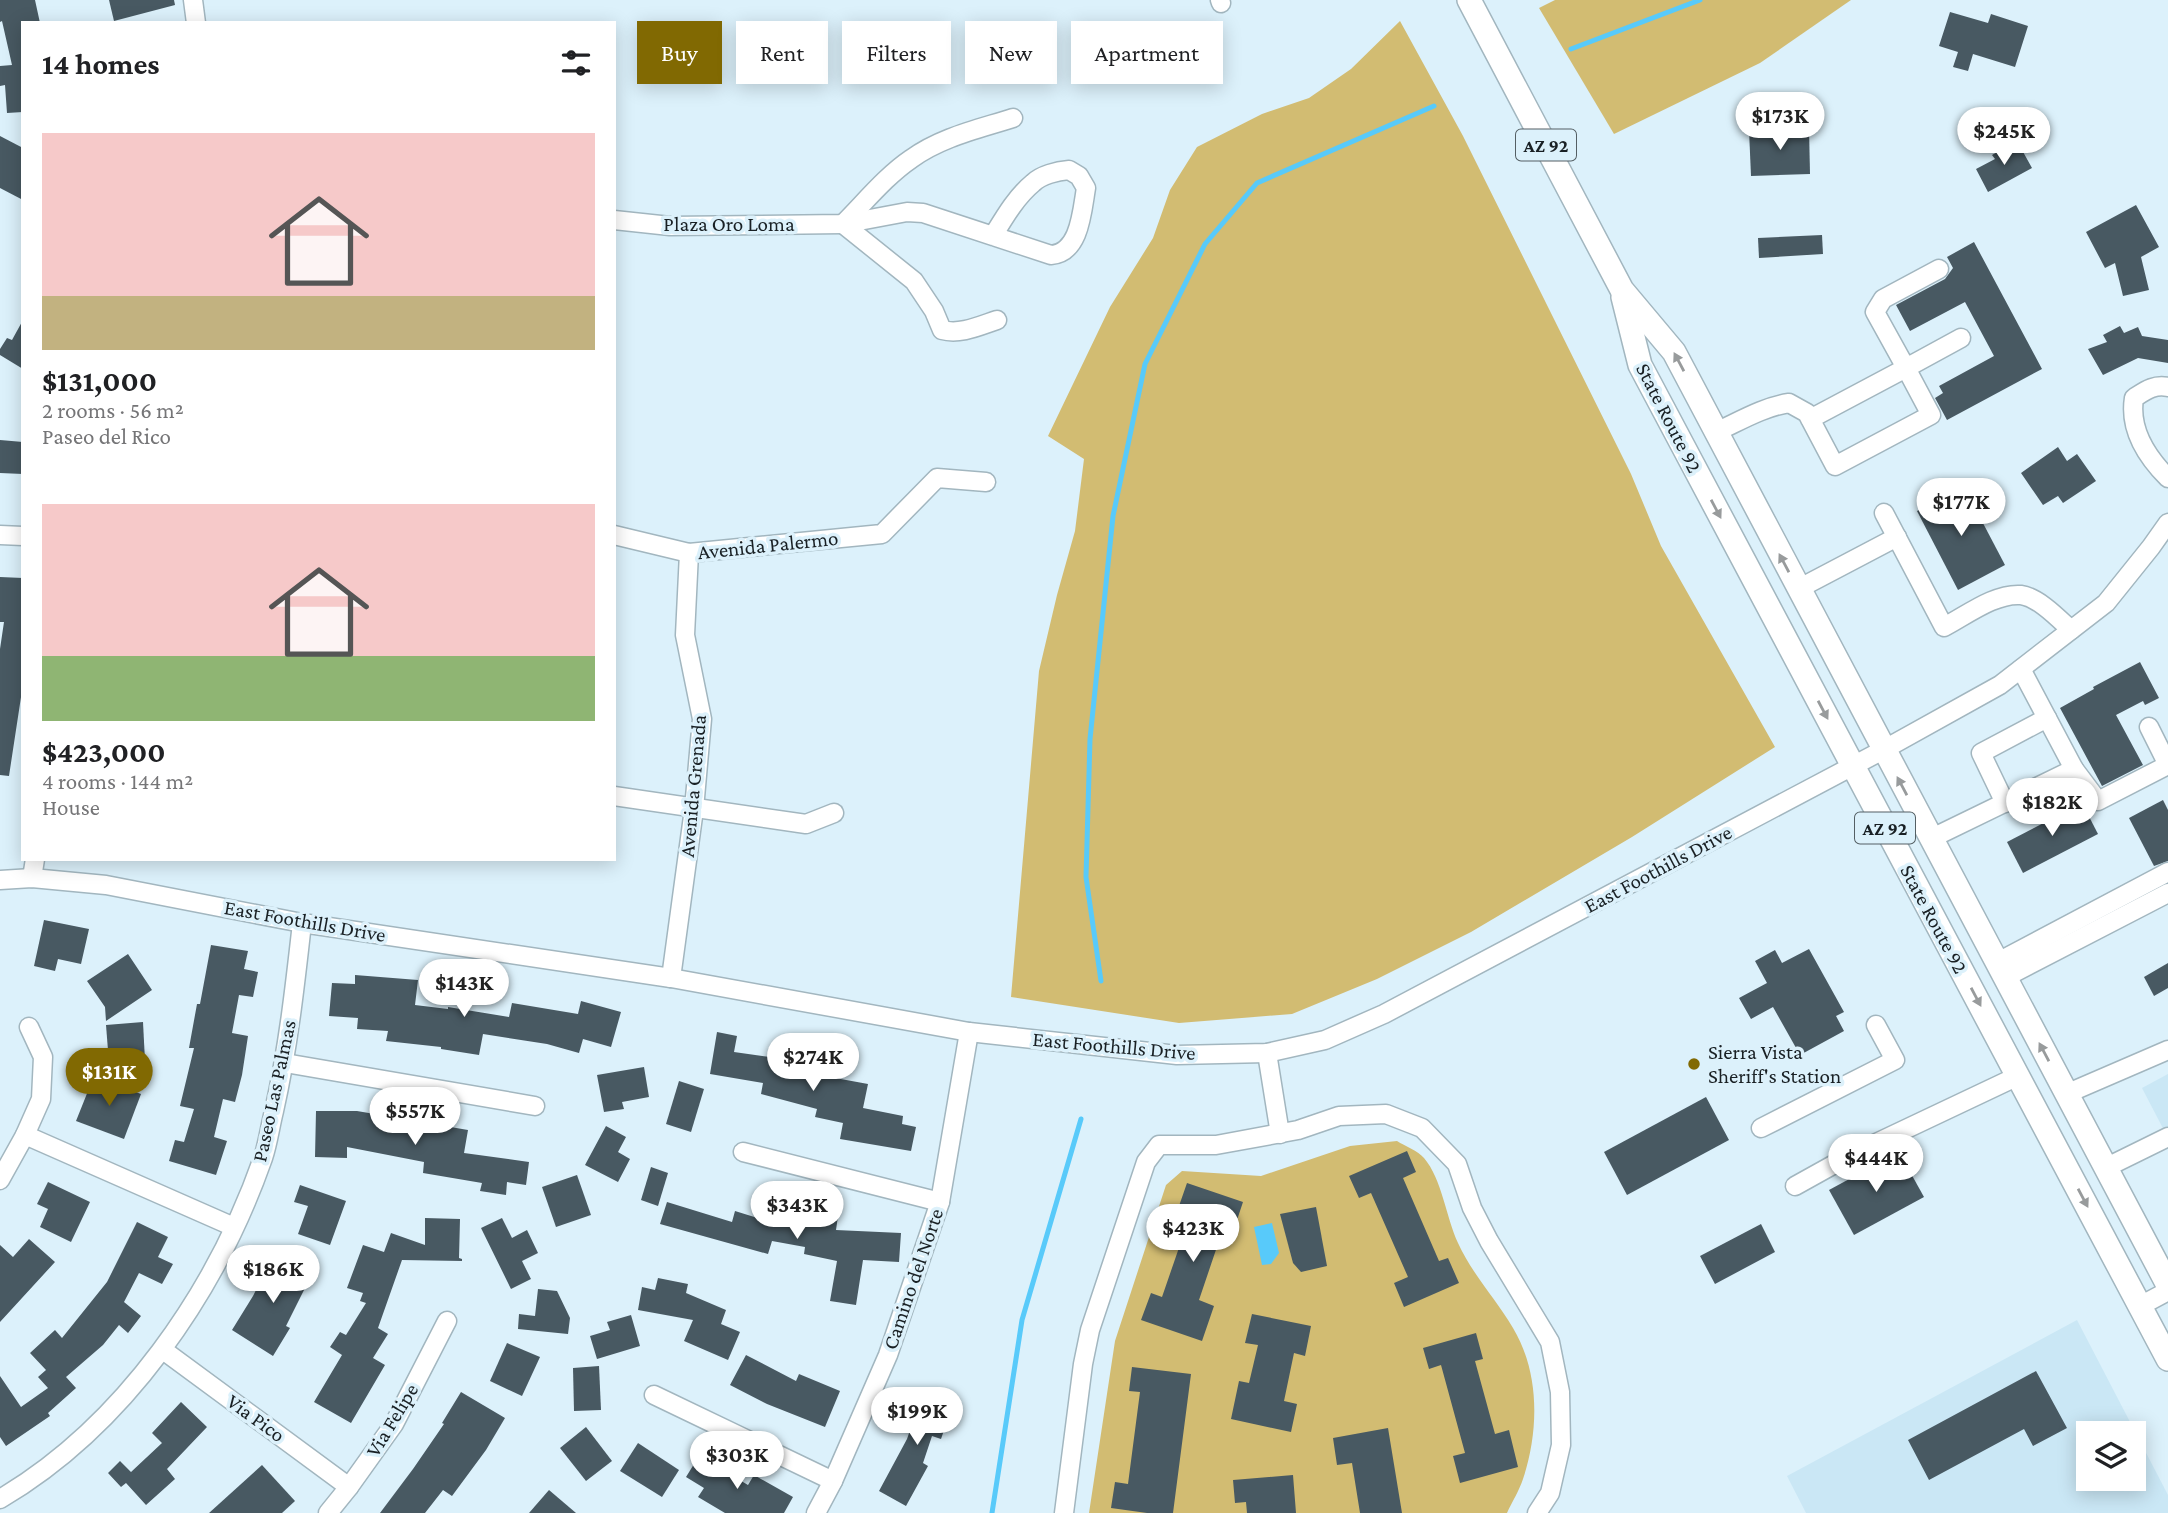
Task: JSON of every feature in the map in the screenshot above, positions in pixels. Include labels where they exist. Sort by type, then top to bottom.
[{"type":"main road","name":"AZ 92","points":[[1469,0],[1622,290]]},
{"type":"main road","name":"State Route 92","points":[[1622,290],[1674,352],[2168,1285]]},
{"type":"main road","name":"State Route 92","points":[[1622,290],[1640,365],[2168,1359]]},
{"type":"street","points":[[193,0],[196,21]]},
{"type":"street","points":[[997,320],[966,330],[942,330],[934,311],[914,281],[843,224],[910,159],[955,137],[1013,118]]},
{"type":"street","name":"Plaza Oro Loma","points":[[616,220],[670,226],[843,224],[908,212],[923,213],[993,236],[1051,255],[1061,254],[1071,246],[1082,216],[1086,188],[1079,176],[1069,170],[1034,181],[1007,213],[993,236]]},
{"type":"street","points":[[1716,432],[1760,411],[1789,402],[1799,407],[1810,419],[1835,466],[1931,415],[1875,312],[1882,299],[1939,269]]},
{"type":"street","points":[[1810,419],[1961,338]]},
{"type":"street","points":[[2168,387],[2148,389],[2134,398],[2132,408],[2147,454],[2168,478]]},
{"type":"street","name":"Avenida Palermo","points":[[616,535],[689,553],[882,534],[937,478],[986,482]]},
{"type":"street","points":[[1884,513],[1944,627],[1998,598],[2023,595],[2049,609],[2071,630]]},
{"type":"street","name":"East Foothills Drive","points":[[0,880],[32,878],[106,885],[302,923],[671,978],[968,1032],[1177,1055],[1267,1053],[1325,1040],[1384,1014],[1883,750],[2000,685],[2106,603],[2168,523]]},
{"type":"street","points":[[0,535],[21,536]]},
{"type":"street","points":[[1798,589],[1897,537]]},
{"type":"street","name":"Avenida Grenada","points":[[671,978],[694,809],[702,719],[685,635],[689,553]]},
{"type":"street","points":[[2021,669],[2074,769],[2098,801],[2168,765],[2149,727]]},
{"type":"street","points":[[2006,803],[1981,753],[2047,718]]},
{"type":"street","points":[[1930,839],[2074,769]]},
{"type":"street","points":[[616,796],[806,824],[834,813]]},
{"type":"street","points":[[32,878],[35,861]]},
{"type":"street","points":[[2000,971],[2168,872]]},
{"type":"street","points":[[2000,971],[2168,893]]},
{"type":"street","name":"Paseo Las Palmas","points":[[0,1499],[19,1488],[92,1431],[163,1350],[197,1296],[234,1227],[264,1156],[285,1063],[302,923]]},
{"type":"street","points":[[1761,1128],[1895,1060],[1875,1025]]},
{"type":"street","points":[[0,1180],[41,1099],[43,1057],[29,1027]]},
{"type":"street","name":"Camino del Norte","points":[[816,1513],[833,1481],[888,1355],[940,1202],[968,1032]]},
{"type":"street","points":[[2066,1094],[2168,1050]]},
{"type":"street","points":[[1267,1053],[1280,1134]]},
{"type":"street","points":[[285,1063],[535,1106]]},
{"type":"street","points":[[1795,1186],[1849,1156],[2018,1076]]},
{"type":"street","points":[[1064,1513],[1083,1364],[1090,1330],[1146,1162],[1159,1146],[1216,1145],[1280,1134],[1339,1116],[1386,1114],[1422,1128],[1457,1164],[1472,1208],[1489,1241],[1550,1342],[1560,1392],[1561,1445],[1550,1493],[1537,1513]]},
{"type":"street","points":[[25,1135],[234,1227]]},
{"type":"street","points":[[2105,1168],[2168,1137]]},
{"type":"street","points":[[743,1153],[940,1202]]},
{"type":"street","points":[[2140,1306],[2168,1291]]},
{"type":"street","name":"Via Felipe","points":[[328,1513],[394,1424],[447,1321]]},
{"type":"street","name":"Via Pico","points":[[163,1350],[349,1487]]},
{"type":"street","points":[[654,1395],[833,1481]]},
{"type":"shaded area","points":[[1555,0],[1851,0],[1760,63],[1614,134],[1539,8]]},
{"type":"shaded area","points":[[1400,21],[1463,136],[1631,474],[1661,546],[1775,747],[1632,837],[1471,932],[1377,979],[1292,1014],[1179,1023],[1011,997],[1039,671],[1075,531],[1084,459],[1048,436],[1110,307],[1153,238],[1170,190],[1197,147],[1262,114],[1309,98],[1351,69]]},
{"type":"shaded area","points":[[2168,1074],[2168,1138],[2142,1088]]},
{"type":"shaded area","points":[[1397,1141],[1421,1155],[1430,1167],[1440,1187],[1458,1243],[1513,1328],[1528,1364],[1534,1402],[1532,1441],[1523,1479],[1507,1513],[1089,1513],[1115,1341],[1166,1185],[1182,1171],[1261,1176],[1350,1146]]},
{"type":"shaded area","points":[[2077,1320],[2130,1421],[2076,1421],[2076,1491],[2146,1491],[2146,1453],[2168,1495],[2168,1513],[1806,1513],[1787,1476]]},
{"type":"water","points":[[1272,1223],[1279,1253],[1271,1264],[1262,1265],[1254,1227]]},
{"type":"building","points":[[0,0],[35,0],[40,21],[21,21],[21,112],[7,113],[5,85],[0,86],[0,66],[12,65],[2,21],[0,22]]},
{"type":"building","points":[[109,0],[174,0],[175,5],[114,21]]},
{"type":"building","points":[[1950,12],[1988,23],[1991,14],[2028,26],[2015,67],[1973,54],[1968,71],[1953,67],[1958,52],[1939,46]]},
{"type":"building","points":[[1809,128],[1810,174],[1751,176],[1749,130]]},
{"type":"building","points":[[0,136],[21,147],[21,199],[0,188]]},
{"type":"building","points":[[2017,141],[2032,168],[1988,192],[1976,169],[1995,159],[1992,155]]},
{"type":"building","points":[[2136,205],[2159,247],[2141,257],[2149,290],[2123,296],[2115,263],[2105,268],[2086,232]]},
{"type":"building","points":[[1822,235],[1823,254],[1759,258],[1758,238]]},
{"type":"building","points":[[1974,242],[2042,369],[1947,420],[1935,398],[1943,393],[1939,386],[1994,356],[1965,302],[1910,331],[1896,305],[1945,279],[1953,268],[1947,257]]},
{"type":"building","points":[[21,324],[21,368],[0,355],[0,349],[7,338],[12,340]]},
{"type":"building","points":[[2120,326],[2124,333],[2138,327],[2142,336],[2168,340],[2168,363],[2138,358],[2103,375],[2088,349],[2107,342],[2103,335]]},
{"type":"building","points":[[0,440],[21,442],[21,474],[0,473]]},
{"type":"building","points":[[2058,447],[2067,461],[2077,454],[2096,481],[2063,503],[2058,496],[2043,505],[2021,473]]},
{"type":"building","points":[[1964,487],[2005,565],[1958,590],[1917,511]]},
{"type":"building","points":[[0,577],[21,578],[21,697],[9,776],[0,775],[0,649],[4,622],[0,622]]},
{"type":"building","points":[[2140,662],[2159,698],[2145,705],[2143,701],[2116,715],[2143,765],[2102,786],[2060,708]]},
{"type":"building","points":[[2163,800],[2168,810],[2168,861],[2154,866],[2129,818]]},
{"type":"building","points":[[2082,803],[2098,834],[2023,873],[2007,842]]},
{"type":"building","points":[[44,920],[89,929],[81,964],[58,959],[55,971],[34,966]]},
{"type":"building","points":[[211,945],[248,951],[244,969],[258,972],[253,997],[239,995],[232,1033],[248,1036],[235,1102],[223,1099],[214,1137],[227,1141],[216,1175],[169,1161],[175,1140],[184,1142],[194,1109],[180,1106],[194,1048],[189,1048]]},
{"type":"building","points":[[1809,949],[1844,1012],[1836,1016],[1844,1031],[1800,1055],[1773,1007],[1751,1019],[1739,998],[1767,983],[1755,961],[1775,950],[1782,963]]},
{"type":"building","points":[[128,954],[152,990],[106,1021],[105,1007],[87,981]]},
{"type":"building","points":[[2168,963],[2168,988],[2154,996],[2144,977]]},
{"type":"building","points":[[355,975],[418,980],[415,1005],[448,1007],[509,1017],[512,1003],[578,1014],[581,1001],[621,1012],[611,1047],[583,1039],[579,1053],[547,1044],[483,1034],[479,1055],[441,1047],[386,1041],[388,1031],[357,1029],[358,1018],[329,1016],[332,983],[355,984]]},
{"type":"building","points":[[143,1022],[145,1061],[109,1063],[106,1025]]},
{"type":"building","points":[[717,1032],[737,1036],[734,1052],[770,1057],[773,1048],[812,1059],[808,1073],[868,1084],[863,1108],[903,1116],[902,1124],[916,1127],[911,1151],[840,1139],[843,1123],[815,1117],[817,1109],[761,1094],[763,1083],[710,1074]]},
{"type":"building","points":[[644,1067],[649,1097],[622,1102],[624,1109],[604,1112],[597,1075]]},
{"type":"building","points":[[94,1076],[141,1094],[124,1139],[76,1121]]},
{"type":"building","points":[[679,1081],[704,1089],[691,1132],[666,1124]]},
{"type":"building","points":[[1706,1097],[1729,1140],[1627,1195],[1604,1152]]},
{"type":"building","points":[[316,1111],[357,1111],[468,1130],[464,1153],[529,1162],[526,1185],[507,1182],[506,1195],[480,1191],[482,1183],[423,1173],[424,1162],[347,1147],[347,1158],[315,1157]]},
{"type":"building","points":[[606,1126],[626,1137],[618,1152],[630,1159],[618,1182],[585,1165]]},
{"type":"building","points":[[1407,1151],[1416,1172],[1403,1178],[1439,1261],[1448,1258],[1459,1283],[1404,1307],[1394,1283],[1408,1277],[1371,1193],[1359,1198],[1349,1176]]},
{"type":"building","points":[[1899,1152],[1924,1197],[1854,1235],[1829,1190]]},
{"type":"building","points":[[651,1167],[668,1173],[658,1206],[641,1200]]},
{"type":"building","points":[[577,1175],[591,1215],[556,1227],[542,1187]]},
{"type":"building","points":[[48,1182],[90,1202],[71,1242],[40,1227],[48,1209],[37,1204]]},
{"type":"building","points":[[1187,1183],[1243,1202],[1234,1229],[1224,1226],[1199,1300],[1214,1306],[1202,1341],[1141,1320],[1151,1293],[1162,1297],[1192,1210],[1179,1206]]},
{"type":"building","points":[[300,1185],[346,1201],[330,1245],[298,1234],[308,1206],[294,1202]]},
{"type":"building","points":[[667,1202],[732,1222],[735,1211],[786,1227],[790,1207],[838,1216],[836,1230],[901,1233],[899,1262],[863,1260],[856,1305],[830,1301],[837,1261],[804,1254],[805,1247],[772,1241],[768,1254],[660,1224]]},
{"type":"building","points":[[1316,1207],[1327,1266],[1301,1272],[1293,1263],[1280,1214]]},
{"type":"building","points":[[425,1218],[460,1219],[459,1258],[462,1261],[402,1260],[378,1328],[388,1334],[373,1358],[385,1365],[351,1423],[314,1402],[342,1355],[330,1347],[340,1332],[346,1335],[366,1303],[360,1301],[363,1293],[347,1288],[363,1245],[384,1252],[391,1233],[425,1245]]},
{"type":"building","points":[[502,1218],[512,1238],[527,1230],[538,1253],[522,1261],[531,1279],[511,1289],[481,1228]]},
{"type":"building","points":[[137,1222],[168,1237],[158,1257],[173,1264],[162,1284],[139,1273],[124,1302],[141,1316],[128,1333],[119,1325],[103,1345],[66,1377],[76,1388],[48,1413],[50,1416],[6,1446],[0,1437],[0,1376],[21,1407],[48,1388],[38,1377],[46,1370],[30,1353],[55,1330],[62,1338],[107,1282]]},
{"type":"building","points":[[1761,1224],[1775,1252],[1715,1284],[1700,1256]]},
{"type":"building","points":[[29,1239],[55,1262],[0,1322],[0,1245],[13,1257]]},
{"type":"building","points":[[274,1254],[313,1272],[286,1326],[290,1328],[273,1356],[232,1330]]},
{"type":"building","points":[[658,1278],[688,1284],[686,1293],[726,1310],[721,1324],[740,1332],[728,1360],[684,1341],[693,1320],[638,1310],[642,1287],[655,1290]]},
{"type":"building","points":[[538,1289],[557,1291],[570,1318],[568,1334],[518,1329],[519,1314],[535,1316]]},
{"type":"building","points":[[1252,1314],[1311,1326],[1305,1356],[1294,1353],[1284,1401],[1297,1404],[1291,1432],[1231,1419],[1239,1381],[1249,1383],[1258,1345],[1245,1343]]},
{"type":"building","points":[[631,1315],[640,1346],[597,1359],[590,1336],[610,1330],[607,1322]]},
{"type":"building","points":[[1476,1333],[1483,1359],[1475,1361],[1495,1434],[1509,1430],[1518,1467],[1460,1483],[1453,1456],[1465,1453],[1441,1365],[1429,1369],[1423,1348]]},
{"type":"building","points":[[507,1343],[540,1357],[522,1396],[490,1381]]},
{"type":"building","points":[[746,1355],[796,1381],[799,1374],[840,1391],[825,1427],[767,1404],[730,1385]]},
{"type":"building","points":[[599,1366],[601,1410],[574,1411],[573,1368]]},
{"type":"building","points":[[1132,1367],[1191,1374],[1173,1513],[1111,1508],[1115,1482],[1128,1484],[1140,1392],[1129,1391]]},
{"type":"building","points":[[2036,1371],[2067,1428],[2033,1446],[2024,1429],[1929,1480],[1908,1440]]},
{"type":"building","points":[[924,1390],[954,1401],[941,1439],[932,1436],[923,1463],[928,1466],[906,1506],[879,1491],[907,1439]]},
{"type":"building","points":[[461,1392],[505,1418],[486,1450],[452,1496],[443,1490],[425,1513],[380,1513],[444,1424],[442,1423]]},
{"type":"building","points":[[181,1402],[207,1427],[167,1469],[175,1479],[146,1505],[126,1483],[121,1487],[108,1473],[120,1461],[131,1472],[162,1443],[152,1433]]},
{"type":"building","points":[[586,1427],[612,1461],[586,1481],[560,1448]]},
{"type":"building","points":[[1388,1428],[1402,1513],[1360,1513],[1352,1463],[1337,1465],[1333,1438]]},
{"type":"building","points":[[638,1443],[679,1470],[662,1497],[620,1471]]},
{"type":"building","points":[[699,1456],[748,1485],[754,1475],[793,1497],[784,1513],[725,1513],[698,1497],[704,1488],[686,1477]]},
{"type":"building","points":[[262,1465],[295,1501],[282,1513],[209,1513]]},
{"type":"building","points":[[1293,1475],[1296,1513],[1247,1513],[1246,1502],[1235,1503],[1233,1480]]},
{"type":"building","points":[[549,1490],[576,1513],[529,1513]]},
{"type":"waterway","points":[[1571,49],[1700,0]]},
{"type":"waterway","points":[[1101,981],[1086,877],[1090,739],[1113,516],[1145,364],[1205,244],[1257,183],[1434,106]]},
{"type":"waterway","points":[[992,1513],[1022,1320],[1081,1119]]},
{"type":"place","name":"Sierra Vista Sheriff's Station","points":[[1694,1064]]}]
